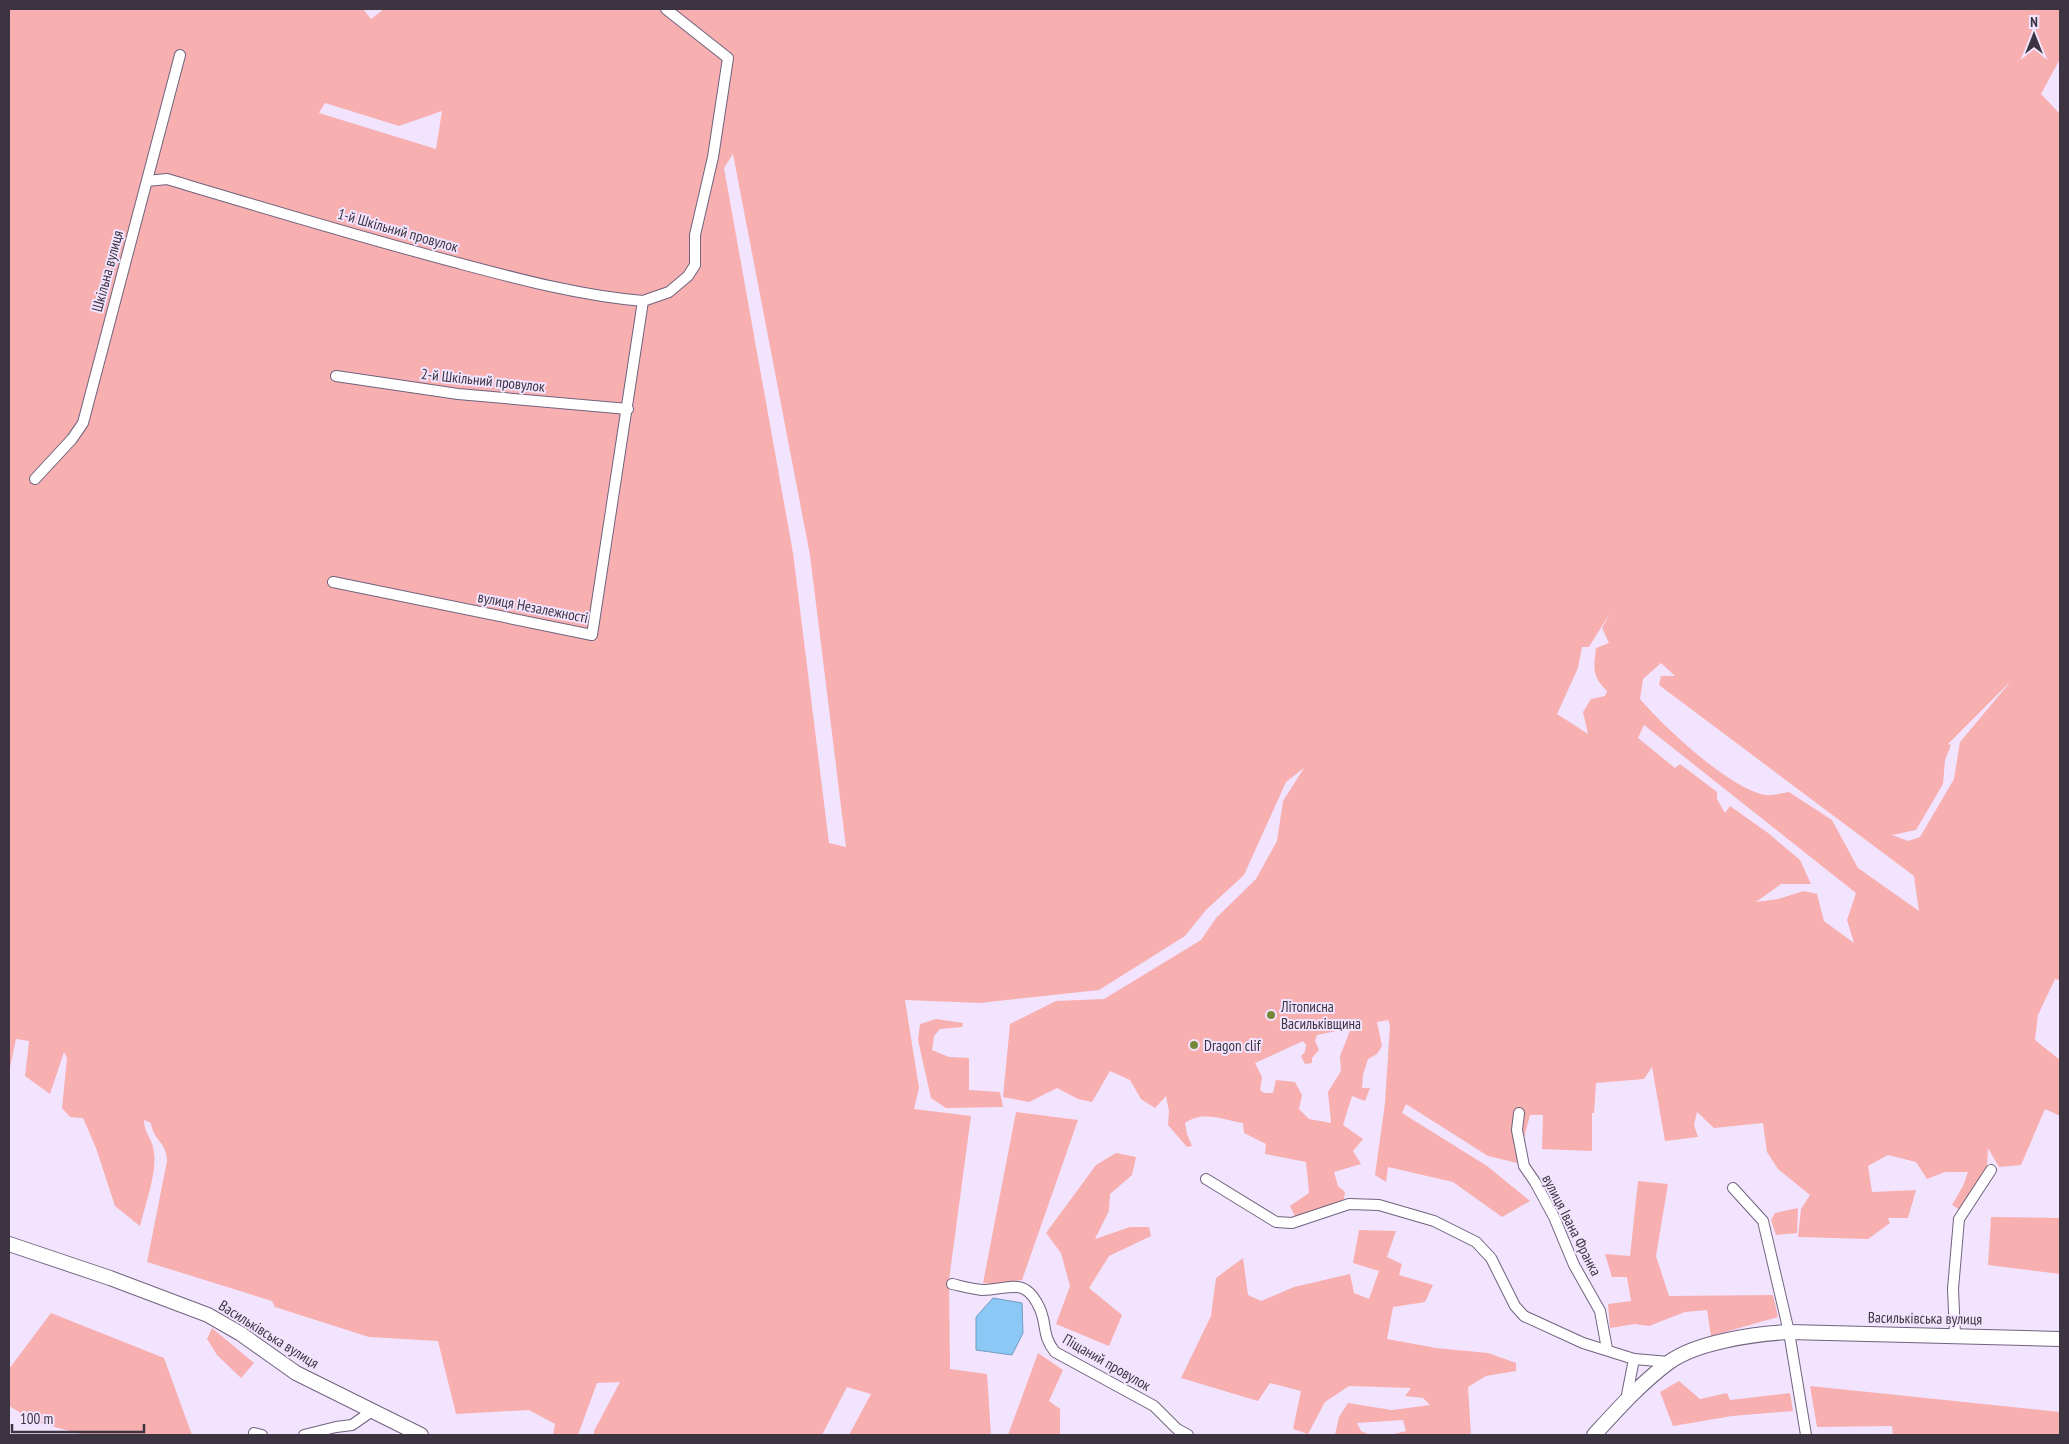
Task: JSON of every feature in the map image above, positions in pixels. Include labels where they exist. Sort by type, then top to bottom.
[{"type":"street","points":[[628,409],[643,301],[669,292],[688,276],[695,265],[695,235],[713,156],[728,58],[666,9]]},
{"type":"street","name":"Шкільна вулиця","points":[[35,479],[72,439],[83,423],[180,55]]},
{"type":"street","name":"1-й Шкільний провулок","points":[[147,181],[167,179],[376,241],[504,275],[617,299],[643,301]]},
{"type":"street","name":"2-й Шкільний провулок","points":[[336,376],[458,394],[628,409]]},
{"type":"street","name":"вулиця Незалежності","points":[[333,582],[592,635],[628,409]]},
{"type":"street","name":"вулиця Івана Франка","points":[[1520,1113],[1517,1130],[1524,1166],[1554,1217],[1574,1265],[1600,1311],[1607,1349]]},
{"type":"street","points":[[1955,1335],[1953,1290],[1959,1219],[1991,1170]]},
{"type":"street","points":[[1206,1179],[1276,1222],[1292,1224],[1349,1204],[1379,1205],[1434,1221],[1476,1242],[1491,1258],[1515,1306],[1524,1316],[1583,1342],[1634,1359],[1669,1362]]},
{"type":"street","points":[[1733,1188],[1763,1221],[1789,1332],[1806,1435]]},
{"type":"street","name":"Васильківська вулиця","points":[[9,1244],[110,1278],[208,1315],[241,1334],[296,1373],[421,1435]]},
{"type":"street","name":"Піщаний провулок","points":[[952,1284],[982,1290],[1015,1285],[1030,1291],[1040,1310],[1043,1330],[1049,1345],[1055,1352],[1154,1406],[1177,1428],[1188,1435]]},
{"type":"street","name":"Васильківська вулиця","points":[[1594,1435],[1626,1400],[1669,1362],[1701,1347],[1730,1340],[1789,1332],[2060,1339]]},
{"type":"street","points":[[1626,1400],[1634,1359]]},
{"type":"street","points":[[304,1435],[327,1428],[352,1425],[372,1411]]},
{"type":"shaded area","points":[[9,9],[363,9],[371,19],[384,9],[2060,9],[2060,59],[2041,94],[2060,114],[2060,980],[2055,979],[2038,1015],[2035,1040],[2060,1060],[2060,1116],[2045,1109],[2021,1165],[1999,1167],[1988,1148],[1987,1169],[1960,1210],[1952,1205],[1963,1186],[1968,1172],[1945,1172],[1927,1179],[1916,1162],[1888,1155],[1868,1166],[1872,1192],[1916,1190],[1908,1218],[1888,1218],[1890,1223],[1868,1239],[1798,1237],[1801,1209],[1810,1195],[1778,1169],[1767,1152],[1763,1123],[1714,1128],[1697,1112],[1694,1125],[1698,1137],[1665,1141],[1652,1067],[1644,1079],[1596,1083],[1594,1113],[1592,1113],[1592,1151],[1542,1149],[1543,1115],[1530,1115],[1517,1163],[1488,1156],[1406,1104],[1402,1113],[1487,1166],[1530,1201],[1502,1217],[1453,1182],[1388,1167],[1386,1182],[1375,1175],[1385,1103],[1390,1025],[1388,1020],[1377,1022],[1382,1046],[1377,1054],[1368,1059],[1363,1075],[1362,1088],[1370,1088],[1365,1101],[1352,1096],[1343,1125],[1363,1139],[1353,1151],[1361,1164],[1334,1172],[1338,1186],[1345,1192],[1344,1199],[1330,1206],[1295,1217],[1290,1206],[1309,1193],[1306,1162],[1265,1154],[1266,1144],[1244,1133],[1243,1123],[1206,1116],[1192,1119],[1185,1123],[1192,1146],[1187,1147],[1168,1125],[1169,1111],[1166,1096],[1155,1108],[1141,1099],[1130,1080],[1110,1071],[1092,1102],[1078,1099],[1057,1088],[1029,1102],[1003,1097],[1010,1024],[1056,1001],[1104,999],[1201,940],[1216,918],[1256,879],[1277,841],[1283,801],[1304,768],[1286,782],[1244,875],[1206,910],[1185,936],[1099,990],[980,1003],[905,1000],[919,1088],[914,1109],[971,1116],[949,1280],[950,1369],[987,1374],[991,1435],[849,1435],[871,1394],[847,1387],[822,1435],[594,1435],[594,1431],[620,1382],[597,1383],[578,1435],[553,1435],[555,1424],[529,1410],[456,1414],[438,1341],[369,1337],[275,1307],[272,1301],[147,1262],[167,1161],[162,1144],[154,1134],[151,1123],[144,1120],[145,1129],[153,1148],[154,1170],[140,1226],[115,1206],[96,1148],[83,1118],[70,1117],[62,1108],[67,1058],[64,1052],[50,1094],[25,1076],[29,1041],[16,1039],[9,1072]],"holes":[[[325,103],[399,126],[442,111],[436,149],[319,113]],[[733,154],[810,555],[846,847],[829,843],[793,553],[724,168]],[[1610,613],[1602,628],[1609,643],[1596,648],[1594,666],[1598,680],[1607,691],[1605,696],[1591,699],[1583,712],[1588,734],[1557,714],[1578,668],[1582,647],[1589,647]],[[1661,663],[1675,676],[1661,676],[1659,685],[1914,876],[1919,911],[1858,868],[1832,820],[1789,792],[1766,795],[1752,791],[1735,782],[1699,756],[1640,699],[1643,679]],[[2011,681],[1960,742],[1954,779],[1920,837],[1908,841],[1892,835],[1916,830],[1943,784],[1945,760],[1951,745],[1948,744]],[[1644,725],[1856,893],[1847,920],[1854,943],[1824,921],[1817,894],[1804,891],[1778,899],[1756,902],[1781,884],[1811,884],[1800,860],[1768,833],[1730,806],[1725,813],[1717,799],[1717,792],[1680,764],[1675,768],[1638,738]],[[1351,1028],[1340,1056],[1341,1071],[1328,1092],[1331,1123],[1309,1119],[1299,1109],[1302,1095],[1295,1082],[1276,1080],[1273,1093],[1264,1093],[1260,1090],[1262,1077],[1255,1063],[1303,1041],[1306,1045],[1305,1052],[1301,1056],[1305,1064],[1312,1063],[1312,1058],[1319,1050],[1315,1041],[1317,1035]]]},
{"type":"shaded area","points":[[936,1019],[963,1023],[962,1027],[940,1029],[934,1036],[932,1050],[949,1057],[969,1058],[969,1090],[1000,1092],[1003,1107],[946,1108],[931,1098],[918,1040],[920,1024]]},
{"type":"shaded area","points":[[1016,1112],[1078,1120],[1022,1280],[992,1284],[983,1283]]},
{"type":"shaded area","points":[[1116,1153],[1136,1157],[1132,1175],[1110,1194],[1109,1211],[1095,1239],[1130,1227],[1149,1227],[1151,1236],[1109,1256],[1089,1288],[1122,1315],[1109,1346],[1056,1324],[1070,1286],[1061,1253],[1046,1233],[1096,1165]]},
{"type":"shaded area","points":[[1638,1181],[1668,1184],[1656,1256],[1669,1296],[1773,1295],[1778,1317],[1711,1336],[1707,1310],[1685,1312],[1649,1326],[1635,1324],[1610,1328],[1608,1304],[1631,1301],[1627,1277],[1612,1277],[1605,1254],[1630,1256]]},
{"type":"shaded area","points":[[1798,1208],[1797,1233],[1776,1235],[1771,1220],[1775,1213]]},
{"type":"shaded area","points":[[1991,1217],[2060,1218],[2060,1274],[1988,1265]]},
{"type":"shaded area","points":[[1359,1230],[1396,1231],[1387,1257],[1402,1264],[1399,1275],[1433,1285],[1425,1302],[1393,1307],[1387,1339],[1436,1348],[1488,1353],[1516,1363],[1516,1371],[1486,1376],[1468,1387],[1471,1435],[1390,1435],[1406,1431],[1403,1420],[1357,1423],[1361,1431],[1370,1435],[1335,1435],[1339,1417],[1348,1403],[1392,1410],[1430,1405],[1423,1398],[1405,1396],[1411,1388],[1349,1386],[1325,1402],[1308,1434],[1293,1429],[1301,1391],[1270,1383],[1258,1401],[1181,1378],[1211,1316],[1216,1278],[1243,1258],[1248,1295],[1261,1301],[1294,1287],[1350,1274],[1354,1293],[1369,1299],[1379,1271],[1353,1263]]},
{"type":"shaded area","points":[[51,1313],[164,1358],[192,1435],[84,1435],[36,1422],[9,1406],[9,1369]]},
{"type":"shaded area","points":[[212,1328],[254,1363],[241,1378],[217,1355],[207,1339]]},
{"type":"shaded area","points":[[1038,1353],[1063,1370],[1049,1401],[1060,1409],[1060,1435],[1008,1435]]},
{"type":"shaded area","points":[[1679,1381],[1700,1399],[1727,1393],[1730,1400],[1790,1393],[1793,1411],[1732,1416],[1673,1426],[1660,1392]]},
{"type":"shaded area","points":[[1810,1386],[2060,1412],[2060,1435],[1893,1435],[1892,1426],[1817,1427]]},
{"type":"water","points":[[993,1298],[1022,1303],[1023,1333],[1012,1355],[976,1350],[976,1317]]},
{"type":"place","name":"Літописна Васильківщина","points":[[1271,1015]]},
{"type":"place","name":"Dragon clif","points":[[1194,1045]]}]
